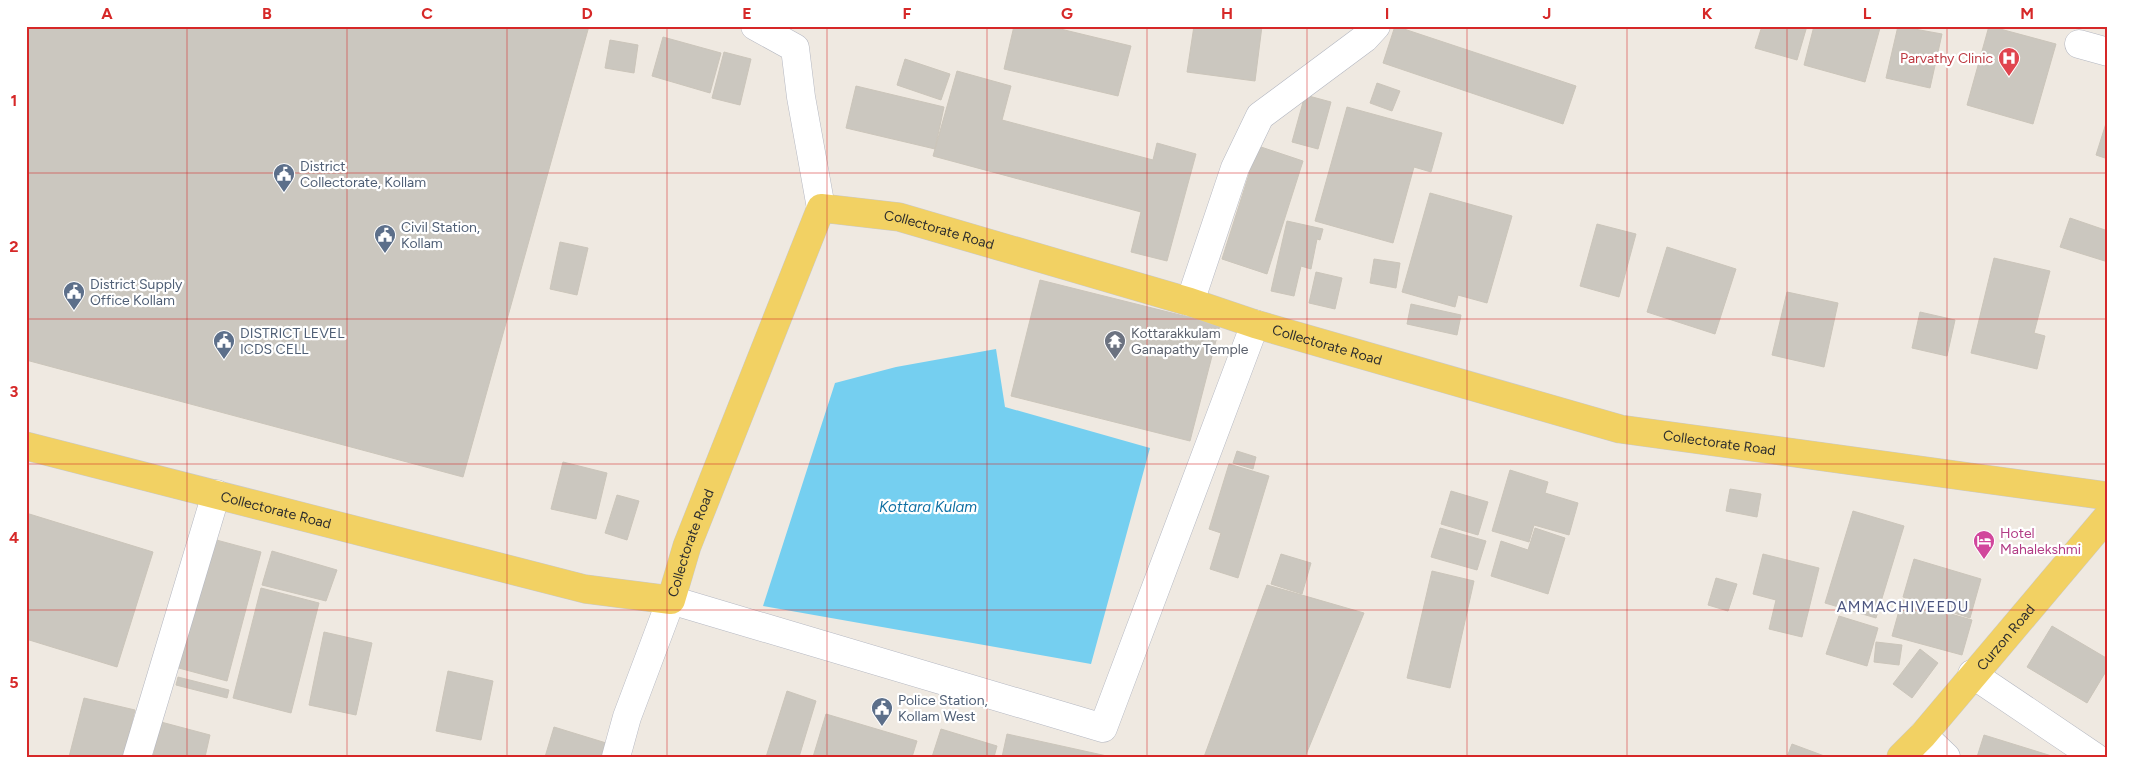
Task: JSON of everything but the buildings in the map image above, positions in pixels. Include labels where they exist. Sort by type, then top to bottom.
[{"type":"main road","name":"Collectorate Road","points":[[26,446],[585,589],[671,600],[687,546],[822,208],[899,217],[1190,302],[1255,324],[1620,428],[2108,496]]},
{"type":"main road","name":"Curzon Road","points":[[1901,757],[1923,735],[1972,674],[2108,516]]},
{"type":"street","points":[[755,26],[795,48],[801,98],[822,208]]},
{"type":"street","points":[[1190,302],[1235,168],[1260,116],[1366,38],[1376,26]]},
{"type":"street","points":[[2079,44],[2108,52]]},
{"type":"street","points":[[616,757],[627,717],[671,600],[1104,728],[1255,324]]},
{"type":"street","points":[[136,757],[216,494]]},
{"type":"street","points":[[1972,674],[2095,757]]},
{"type":"street","points":[[1923,735],[1946,757]]},
{"type":"water","name":"Kottara Kulam","points":[[996,349],[1005,407],[1150,448],[1091,664],[763,606],[835,383],[896,367]]},
{"type":"place","name":"Parvathy Clinic","points":[[2009,77]]},
{"type":"place","name":"District Collectorate, Kollam","points":[[284,193]]},
{"type":"place","name":"Civil Station, Kollam","points":[[385,254]]},
{"type":"place","name":"District Supply Office Kollam","points":[[74,311]]},
{"type":"place","name":"DISTRICT LEVEL ICDS CELL","points":[[224,360]]},
{"type":"place","name":"Kottarakkulam Ganapathy Temple","points":[[1115,360]]},
{"type":"place","name":"Hotel Mahalekshmi","points":[[1984,560]]},
{"type":"place","name":"Police Station, Kollam West","points":[[882,727]]},
{"type":"district","name":"AMMACHIVEEDU","points":[[1903,607]]}]
